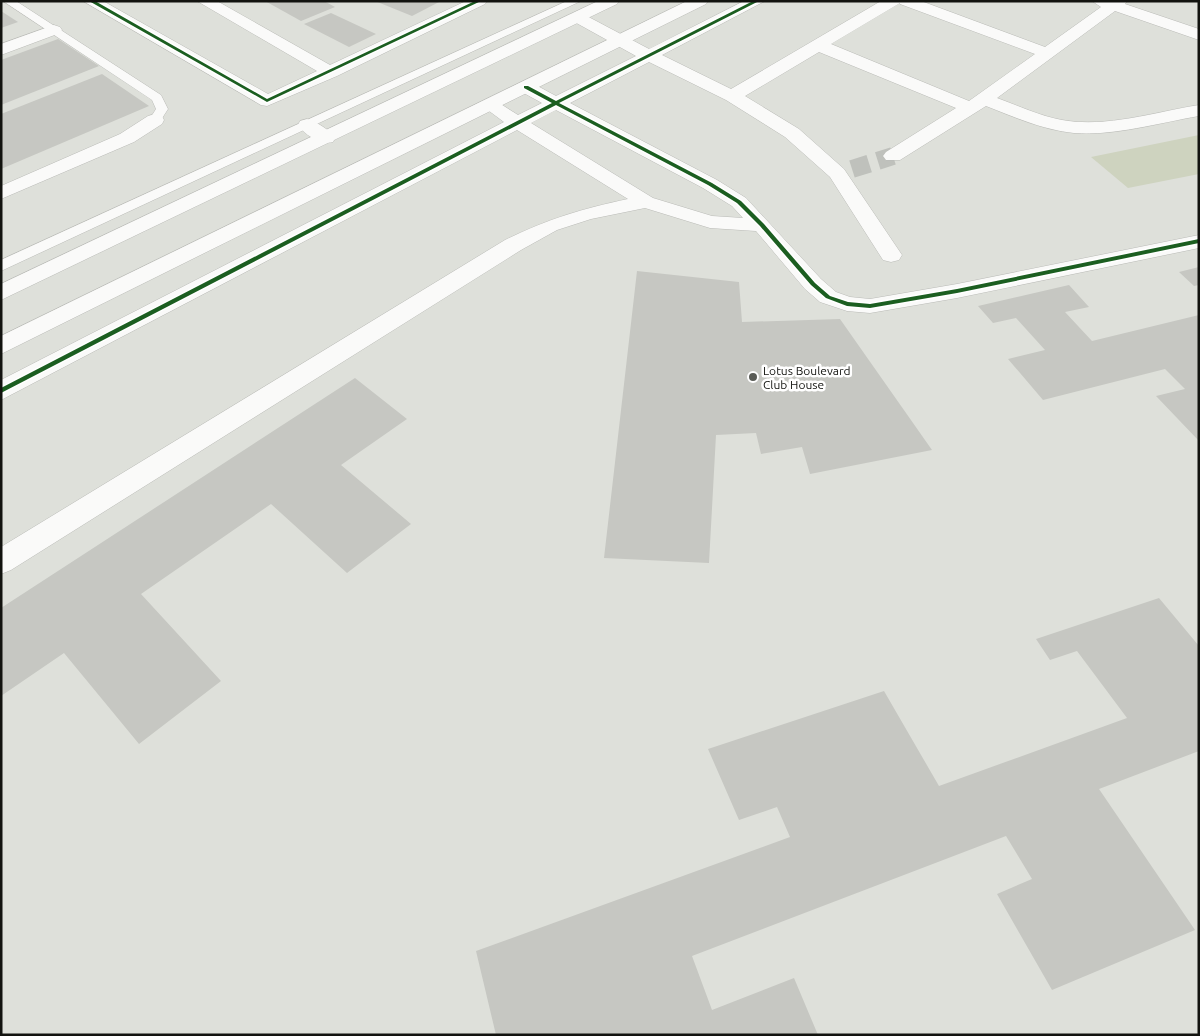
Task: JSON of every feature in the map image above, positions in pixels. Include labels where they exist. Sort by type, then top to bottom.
[{"type":"street","points":[[91,1],[267,101],[479,1]]},
{"type":"street","points":[[1,293],[326,138],[577,9],[611,1]]},
{"type":"street","points":[[1,346],[700,1]]},
{"type":"street","points":[[1,391],[555,103],[757,1]]},
{"type":"street","points":[[732,96],[893,1]]},
{"type":"street","points":[[906,1],[1048,53]]},
{"type":"street","points":[[216,3],[331,72]]},
{"type":"street","points":[[893,156],[978,104],[1048,53],[1110,3],[1199,35]]},
{"type":"street","points":[[577,9],[619,41],[732,96],[792,133],[844,171],[892,255]]},
{"type":"street","points":[[1,50],[54,30]]},
{"type":"street","points":[[818,45],[978,104],[1072,127],[1100,127],[1199,110]]},
{"type":"street","points":[[526,87],[710,184],[739,202],[762,225],[813,284],[828,297],[846,304],[870,306],[957,291],[1199,241]]},
{"type":"street","points":[[490,105],[646,202],[710,222],[762,225]]},
{"type":"street","points":[[1,193],[126,138],[155,120]]},
{"type":"street","points":[[307,125],[326,138]]},
{"type":"street","points":[[1,562],[513,245],[550,226],[586,214],[646,202]]},
{"type":"lane","points":[[8,1],[157,98],[162,109],[155,120]]},
{"type":"lane","points":[[1,266],[307,125],[577,9]]},
{"type":"green space","points":[[1199,135],[1199,174],[1128,188],[1091,157]]},
{"type":"building","points":[[265,1],[324,1],[335,7],[301,21]]},
{"type":"building","points":[[375,1],[441,1],[412,16]]},
{"type":"building","points":[[1,11],[18,22],[1,28]]},
{"type":"building","points":[[331,13],[376,34],[349,47],[304,24]]},
{"type":"building","points":[[58,39],[99,66],[1,105],[1,60]]},
{"type":"building","points":[[102,74],[149,106],[1,169],[1,114]]},
{"type":"building","points":[[1199,267],[1199,285],[1194,286],[1179,272]]},
{"type":"building","name":"Lotus Boulevard Club House","points":[[637,271],[739,282],[742,322],[840,319],[932,450],[810,474],[802,447],[761,454],[756,433],[716,435],[709,563],[604,558]]},
{"type":"building","points":[[1069,285],[1089,307],[1065,312],[1092,341],[1199,315],[1199,441],[1156,396],[1185,389],[1165,369],[1043,400],[1008,359],[1045,350],[1016,318],[993,323],[978,306]]},
{"type":"building","points":[[355,378],[407,419],[341,465],[411,524],[347,573],[271,504],[141,594],[221,681],[139,744],[64,653],[1,696],[1,608]]},
{"type":"building","points":[[1159,598],[1199,646],[1199,751],[1099,789],[1195,930],[1052,990],[997,894],[1032,879],[1006,836],[692,956],[712,1010],[794,978],[818,1035],[496,1035],[476,951],[790,837],[777,807],[739,820],[708,749],[884,691],[939,786],[1127,718],[1077,651],[1050,660],[1036,639]]},
{"type":"tunnel","points":[[852,169],[893,156]]},
{"type":"cycle path","points":[[91,1],[267,101],[479,1]]},
{"type":"cycle path","points":[[1,391],[555,103],[757,1]]},
{"type":"cycle path","points":[[526,87],[710,184],[739,202],[762,225],[813,284],[828,297],[847,304],[870,306],[957,291],[1199,241]]},
{"type":"place","name":"Lotus Boulevard Club House","points":[[753,377]]}]
